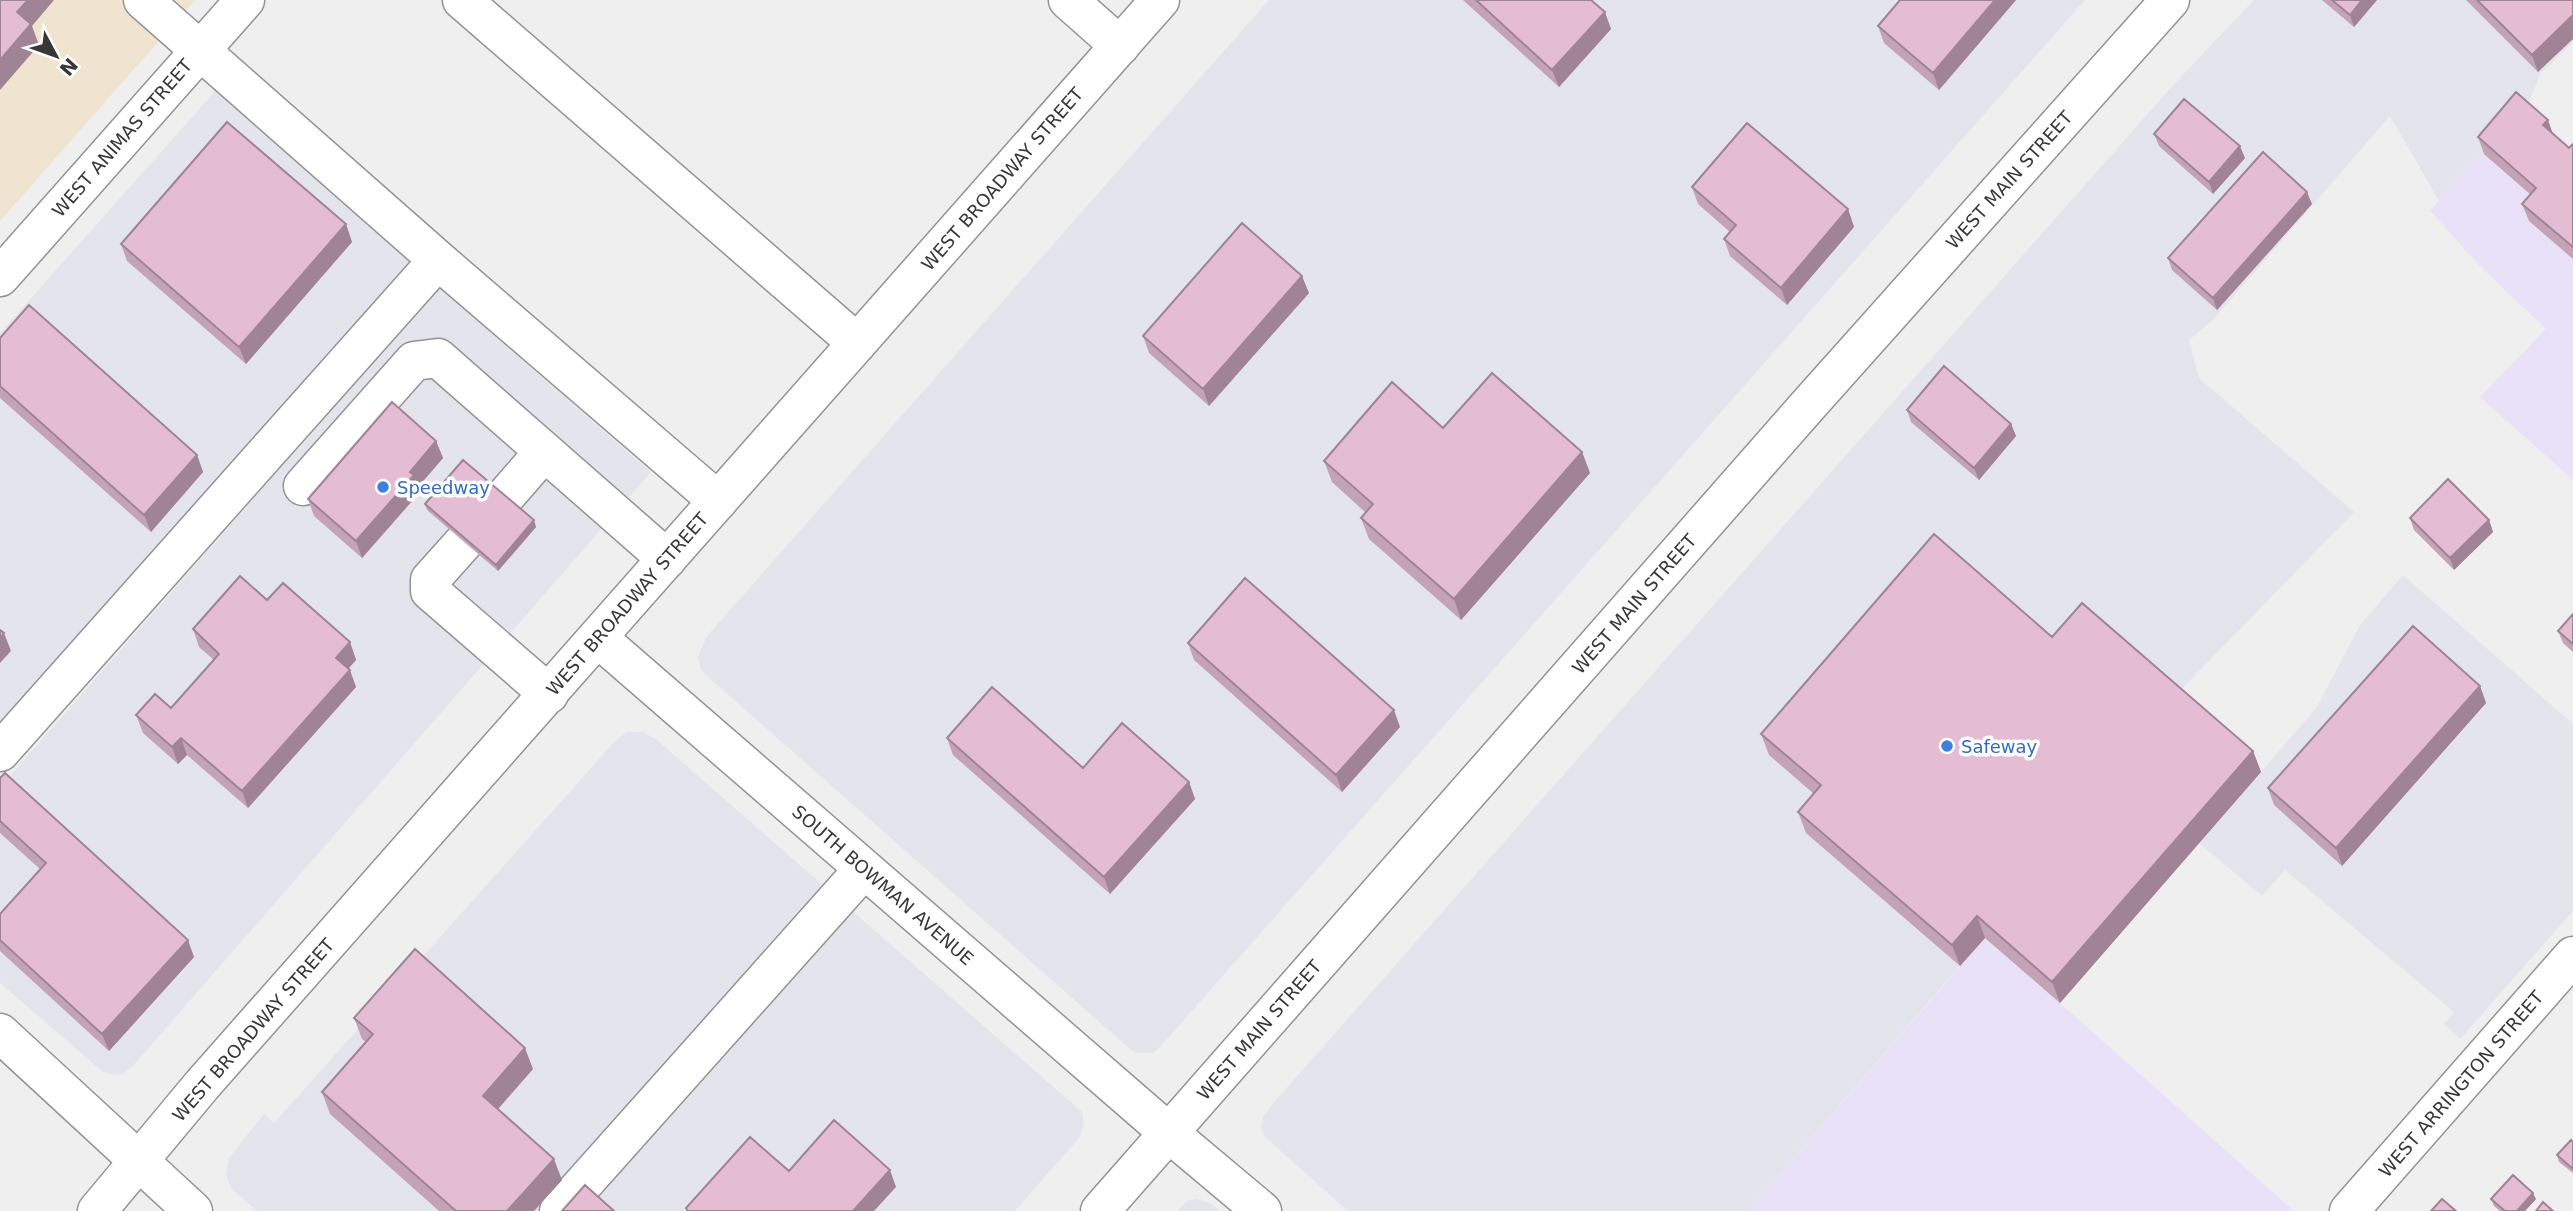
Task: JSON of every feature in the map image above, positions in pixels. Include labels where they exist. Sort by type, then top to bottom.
[{"type":"main road","points":[[143,0],[438,260],[718,501]]},
{"type":"main road","name":"WEST ANIMAS STREET","points":[[0,277],[245,0]]},
{"type":"main road","points":[[462,0],[857,343]]},
{"type":"main road","points":[[1068,0],[1120,46]]},
{"type":"main road","name":"WEST BROADWAY STREET","points":[[97,1211],[202,1085],[1160,0]]},
{"type":"main road","name":"WEST MAIN STREET","points":[[1100,1211],[1811,402],[2170,0]]},
{"type":"main road","points":[[0,752],[438,260]]},
{"type":"main road","points":[[303,486],[414,361],[438,358],[667,559]]},
{"type":"main road","points":[[503,499],[544,452]]},
{"type":"main road","points":[[464,542],[430,580],[430,591],[549,694]]},
{"type":"main road","name":"SOUTH BOWMAN AVENUE","points":[[598,638],[1168,1133],[1262,1211]]},
{"type":"main road","points":[[559,1211],[864,869]]},
{"type":"main road","name":"WEST ARRINGTON STREET","points":[[2349,1211],[2573,957]]},
{"type":"main road","points":[[0,1033],[193,1211]]},
{"type":"shaded area","points":[[0,0],[195,0],[0,221]]},
{"type":"shaded area","points":[[1269,0],[2085,0],[1160,1047],[1153,1053],[1137,1053],[707,676],[700,668],[698,657],[707,636]]},
{"type":"shaded area","points":[[2254,0],[2573,0],[2573,42],[2540,74],[2526,110],[2520,105],[2439,201],[2390,116],[2213,320],[2189,340],[2199,378],[2354,512],[2174,697],[2261,772],[2317,707],[2360,625],[2403,575],[2573,724],[2573,911],[2460,1039],[2444,1024],[2454,1012],[2285,870],[2262,896],[2199,843],[2060,1003],[1984,938],[1748,1211],[1348,1211],[1265,1137],[1261,1128],[1269,1108],[2175,83]]},
{"type":"shaded area","points":[[218,88],[416,265],[0,728],[0,333]]},
{"type":"shaded area","points":[[2521,105],[2573,149],[2573,480],[2480,397],[2546,329],[2479,265],[2430,211]]},
{"type":"shaded area","points":[[439,288],[651,472],[132,1067],[123,1074],[103,1072],[0,983],[0,787]]},
{"type":"shaded area","points":[[628,732],[643,732],[657,740],[1082,1112],[1084,1126],[1079,1138],[1015,1211],[257,1211],[231,1188],[226,1174],[229,1158],[264,1114],[274,1123],[617,739]]},
{"type":"shaded area","points":[[1985,938],[2060,1003],[2294,1211],[1748,1211]]},
{"type":"shaded area","points":[[1197,1199],[1210,1203],[1221,1211],[1177,1211],[1187,1201]]},
{"type":"building","points":[[0,0],[28,0],[17,12],[31,24],[0,60]]},
{"type":"building","points":[[1476,0],[1591,0],[1605,12],[1552,70]]},
{"type":"building","points":[[1900,0],[1995,0],[1933,73],[1878,26]]},
{"type":"building","points":[[2332,0],[2362,0],[2350,15]]},
{"type":"building","points":[[2477,0],[2573,0],[2573,15],[2532,55]]},
{"type":"building","points":[[2516,92],[2548,120],[2543,125],[2569,148],[2573,144],[2573,247],[2522,204],[2536,188],[2478,137]]},
{"type":"building","points":[[2184,99],[2240,146],[2209,182],[2154,134]]},
{"type":"building","points":[[227,122],[346,224],[239,347],[121,244]]},
{"type":"building","points":[[1747,123],[1848,209],[1781,288],[1724,239],[1736,225],[1692,187]]},
{"type":"building","points":[[2263,152],[2307,192],[2213,298],[2168,258]]},
{"type":"building","points":[[1242,223],[1302,276],[1203,389],[1143,336]]},
{"type":"building","points":[[29,305],[197,455],[144,515],[0,386],[0,338]]},
{"type":"building","points":[[1944,366],[2011,424],[1974,468],[1907,410]]},
{"type":"building","points":[[1492,373],[1582,452],[1454,599],[1361,518],[1373,504],[1324,461],[1392,382],[1443,428]]},
{"type":"building","points":[[392,402],[436,441],[410,472],[414,475],[356,541],[308,499]]},
{"type":"building","points":[[463,460],[534,520],[496,565],[425,504]]},
{"type":"building","points":[[2448,479],[2489,520],[2450,558],[2410,518]]},
{"type":"building","points":[[1934,534],[2052,637],[2082,603],[2253,751],[2052,982],[1977,916],[1952,945],[1798,812],[1821,785],[1761,734]]},
{"type":"building","points":[[240,576],[267,600],[283,583],[350,642],[336,658],[350,670],[242,791],[181,738],[172,747],[136,715],[155,694],[171,708],[219,654],[193,629]]},
{"type":"building","points":[[1245,578],[1394,710],[1336,775],[1188,643]]},
{"type":"building","points":[[2573,614],[2573,644],[2558,631]]},
{"type":"building","points":[[2413,626],[2480,686],[2336,848],[2268,788]]},
{"type":"building","points":[[992,687],[1083,768],[1122,723],[1189,782],[1104,877],[947,738]]},
{"type":"building","points":[[5,773],[188,940],[102,1034],[0,940],[0,914],[46,863],[0,821],[0,778]]},
{"type":"building","points":[[415,949],[525,1048],[483,1096],[554,1159],[507,1211],[456,1211],[322,1092],[373,1034],[354,1018]]},
{"type":"building","points":[[834,1120],[890,1170],[853,1211],[688,1211],[686,1208],[750,1137],[789,1171]]},
{"type":"building","points":[[2571,1140],[2573,1142],[2573,1169],[2557,1155]]},
{"type":"building","points":[[2513,1175],[2533,1193],[2517,1211],[2505,1211],[2491,1199]]},
{"type":"building","points":[[585,1185],[614,1211],[562,1211]]},
{"type":"building","points":[[2442,1199],[2456,1211],[2431,1211]]},
{"type":"building","points":[[2543,1202],[2553,1211],[2536,1211]]},
{"type":"place","name":"Speedway","points":[[383,487]]},
{"type":"place","name":"Safeway","points":[[1947,746]]}]
